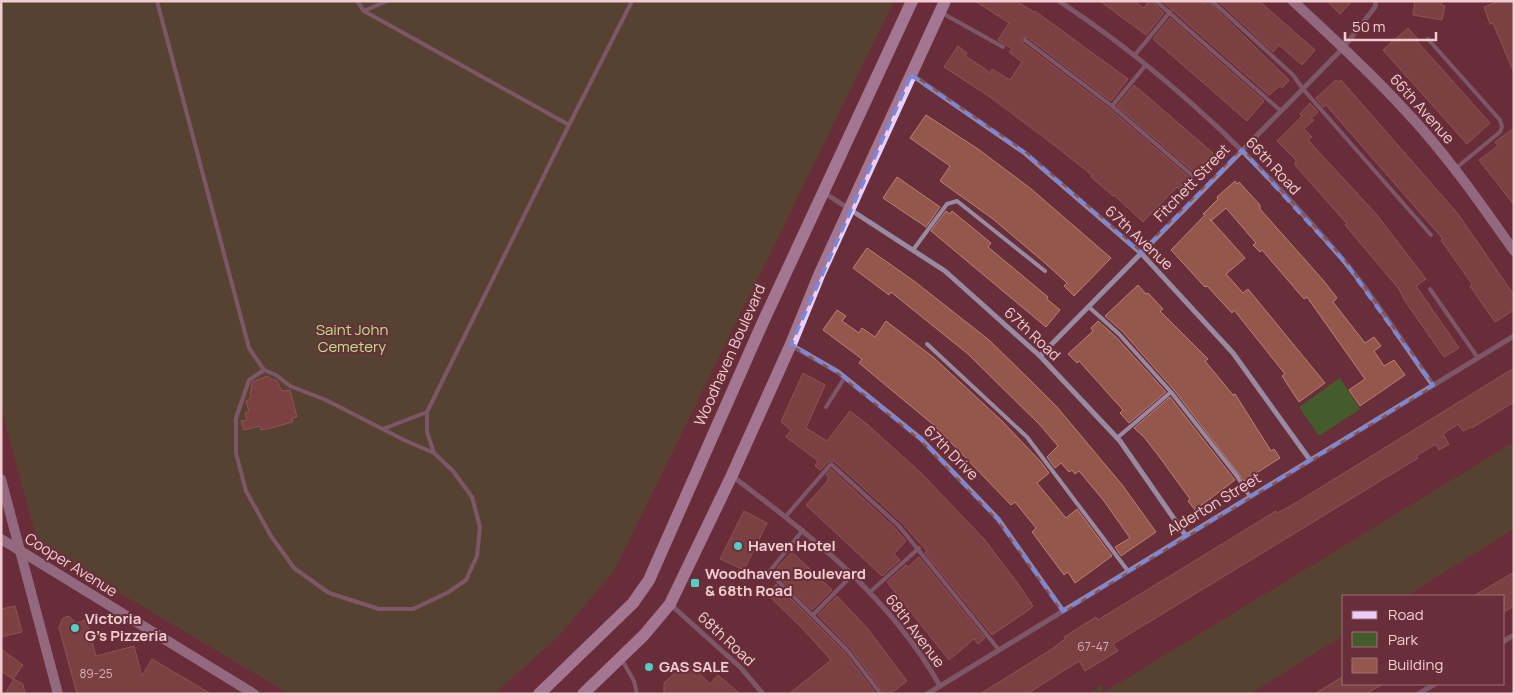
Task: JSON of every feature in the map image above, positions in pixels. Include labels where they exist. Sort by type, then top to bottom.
[{"type":"main road","name":"Woodhaven Boulevard","points":[[539,694],[626,610],[649,580],[822,191],[877,80],[912,1]]},
{"type":"main road","name":"66th Avenue","points":[[1293,1],[1344,47],[1403,108],[1455,169],[1514,251]]},
{"type":"main road","points":[[583,694],[644,635],[670,604],[732,475],[820,273],[942,6]]},
{"type":"main road","points":[[1,479],[58,694]]},
{"type":"main road","name":"Cooper Avenue","points":[[1,539],[254,694]]},
{"type":"street","name":"66th Road","points":[[1058,1],[1106,33],[1242,150],[1345,262],[1433,385]]},
{"type":"street","name":"Fitchett Street","points":[[1040,356],[1344,47],[1375,7],[1376,1]]},
{"type":"street","name":"67th Avenue","points":[[912,75],[1025,153],[1141,253],[1234,353],[1310,460]]},
{"type":"street","name":"67th Road","points":[[822,191],[945,271],[1040,356],[1117,438],[1186,536]]},
{"type":"street","name":"Alderton Street","points":[[927,694],[1514,336]]},
{"type":"street","name":"67th Drive","points":[[790,344],[845,377],[921,439],[998,519],[1063,611]]},
{"type":"street","name":"68th Avenue","points":[[732,475],[786,516],[853,574],[908,639],[940,686]]},
{"type":"street","name":"68th Road","points":[[670,604],[741,668],[763,694]]},
{"type":"street","points":[[1418,694],[1433,685]]},
{"type":"lane","points":[[157,1],[249,348],[264,370],[276,375],[290,386],[326,400],[434,453],[452,471],[472,497],[480,527],[477,556],[466,580],[447,593],[413,609],[379,609],[329,593],[294,568],[271,536],[246,492],[236,453],[236,418],[249,380],[264,370]]},
{"type":"lane","points":[[357,1],[364,11],[570,125]]},
{"type":"lane","points":[[364,11],[387,1]]},
{"type":"lane","points":[[434,453],[427,432],[427,412],[632,1]]},
{"type":"lane","points":[[1156,1],[1281,110]]},
{"type":"lane","points":[[1212,1],[1294,74],[1303,89],[1432,235]]},
{"type":"lane","points":[[942,6],[1003,47]]},
{"type":"lane","points":[[1134,56],[1170,12]]},
{"type":"lane","points":[[1428,39],[1500,120],[1502,127],[1500,132],[1455,169]]},
{"type":"lane","points":[[1026,40],[1112,106],[1193,176]]},
{"type":"lane","points":[[1112,106],[1145,66]]},
{"type":"lane","points":[[913,250],[947,204],[957,201],[1045,271]]},
{"type":"lane","points":[[1430,289],[1478,358]]},
{"type":"lane","points":[[1088,306],[1119,334],[1171,392],[1237,476],[1250,496]]},
{"type":"lane","points":[[928,344],[1027,437],[1128,571]]},
{"type":"lane","points":[[826,407],[845,377]]},
{"type":"lane","points":[[1117,438],[1171,392]]},
{"type":"lane","points":[[383,429],[427,412]]},
{"type":"lane","points":[[786,516],[831,464],[899,526],[919,548],[999,650]]},
{"type":"lane","points":[[803,530],[769,572],[814,614],[848,651],[881,694]]},
{"type":"lane","points":[[869,593],[919,548]]},
{"type":"lane","points":[[814,614],[853,574]]},
{"type":"lane","points":[[620,658],[634,681],[637,694]]},
{"type":"highlighted area","points":[[911,75],[1025,153],[1141,253],[1242,150],[1345,262],[1433,385],[1063,611],[998,519],[921,439],[838,372],[791,344]]},
{"type":"green space","name":"Saint John Cemetery","points":[[1,1],[894,1],[614,571],[557,638],[494,694],[289,694],[38,544],[1,408]]},
{"type":"green space","points":[[1340,378],[1360,409],[1319,436],[1299,407]]},
{"type":"green space","points":[[1514,442],[1514,529],[1408,595],[1342,595],[1342,636],[1250,694],[1088,694],[1102,685],[1103,693]]},
{"type":"building","points":[[975,1],[1016,1],[1035,11],[1128,79],[1111,101],[1027,37],[1021,39],[1023,43],[1110,109],[1190,178],[1179,189],[1177,187],[1143,222],[1091,177],[1092,175],[1054,145],[990,97],[944,67],[958,46],[967,53],[965,56],[990,73],[992,69],[1010,80],[1022,62],[1009,52],[1012,49],[998,40],[1009,23]]},
{"type":"building","points":[[1100,1],[1134,1],[1144,8],[1149,1],[1152,1],[1164,13],[1146,35]]},
{"type":"building","points":[[1162,1],[1200,1],[1204,4],[1208,1],[1289,80],[1282,88],[1280,86],[1269,95]]},
{"type":"building","points":[[1218,1],[1259,1],[1315,50],[1302,65],[1279,45],[1273,52]]},
{"type":"building","points":[[1327,1],[1352,1],[1340,14]]},
{"type":"building","points":[[1415,1],[1442,1],[1441,5],[1445,6],[1442,20],[1413,15]]},
{"type":"building","points":[[1500,1],[1514,1],[1514,73],[1493,23],[1490,24],[1484,7]]},
{"type":"building","points":[[1170,18],[1264,101],[1247,121],[1153,39]]},
{"type":"building","points":[[1408,28],[1418,39],[1416,40],[1490,123],[1467,144],[1383,50]]},
{"type":"building","points":[[1336,80],[1339,82],[1341,80],[1458,214],[1514,295],[1514,310],[1495,322],[1470,286],[1472,284],[1441,240],[1443,239],[1326,105],[1323,107],[1316,98]]},
{"type":"building","points":[[1134,85],[1213,153],[1197,172],[1195,173],[1117,106]]},
{"type":"building","points":[[1310,103],[1318,112],[1311,118],[1314,120],[1304,129],[1312,137],[1308,140],[1377,215],[1426,279],[1416,286],[1459,348],[1444,357],[1405,301],[1399,289],[1345,225],[1347,224],[1295,165],[1296,160],[1277,141],[1302,116],[1300,114]]},
{"type":"building","points":[[926,115],[978,149],[1030,188],[1111,258],[1074,296],[1064,286],[1067,283],[1045,263],[993,219],[940,181],[950,166],[910,138]]},
{"type":"building","points":[[1514,128],[1514,205],[1479,160],[1498,146],[1495,142]]},
{"type":"building","points":[[897,177],[940,207],[926,227],[883,198]]},
{"type":"building","points":[[1235,181],[1237,184],[1239,182],[1260,205],[1260,209],[1323,280],[1337,298],[1333,302],[1365,343],[1374,337],[1381,346],[1374,351],[1384,366],[1394,360],[1405,375],[1360,406],[1349,390],[1365,379],[1307,297],[1304,299],[1262,250],[1260,252],[1253,245],[1256,243],[1226,208],[1211,221],[1245,258],[1226,274],[1243,293],[1248,289],[1325,383],[1299,402],[1282,376],[1285,374],[1234,310],[1232,313],[1171,250],[1205,215],[1203,214],[1218,199],[1217,197]]},
{"type":"building","points":[[946,211],[950,214],[952,211],[991,243],[988,247],[1048,297],[1047,299],[1060,310],[1046,327],[931,231]]},
{"type":"building","points":[[867,248],[914,281],[989,340],[1032,382],[1057,407],[1123,486],[1156,532],[1121,556],[1115,547],[1130,538],[1104,501],[1079,471],[1075,474],[1072,470],[1069,472],[1061,463],[1055,468],[1047,457],[1058,446],[1040,425],[968,354],[891,292],[889,295],[853,268]]},
{"type":"building","points":[[1138,285],[1163,309],[1160,311],[1208,359],[1205,361],[1233,395],[1235,394],[1271,451],[1274,449],[1280,458],[1244,481],[1174,390],[1122,331],[1105,316]]},
{"type":"building","points":[[837,310],[846,316],[842,321],[859,333],[862,328],[875,337],[886,321],[933,357],[1002,421],[1041,462],[1049,473],[1037,483],[1066,518],[1077,509],[1112,556],[1075,583],[1068,572],[1064,575],[1032,532],[1036,528],[1015,502],[1011,505],[936,427],[859,363],[862,359],[823,330]]},
{"type":"building","points":[[1098,321],[1116,337],[1166,392],[1129,423],[1120,413],[1123,410],[1079,361],[1077,363],[1068,354],[1093,331],[1091,328]]},
{"type":"building","points":[[1514,368],[1514,402],[1472,428],[1463,431],[1458,424],[1443,434],[1449,444],[1439,450],[1436,444],[1416,456],[1418,458],[1113,644],[1118,651],[1085,671],[1079,661],[1027,694],[980,694],[1052,649],[1065,639],[1064,637],[1096,617],[1098,620],[1276,511],[1277,513],[1289,507]]},
{"type":"building","points":[[803,373],[825,385],[806,428],[827,441],[850,411],[868,425],[921,473],[984,539],[1033,606],[1030,609],[992,635],[925,553],[927,551],[902,523],[834,461],[829,461],[820,470],[815,466],[818,461],[786,437],[791,430],[781,422]]},
{"type":"building","points":[[268,376],[272,380],[276,380],[282,391],[290,390],[297,417],[292,418],[293,422],[271,428],[261,430],[260,426],[244,430],[241,421],[247,420],[245,413],[249,412],[246,401],[250,399],[252,382]]},
{"type":"building","points":[[1170,397],[1235,480],[1195,510],[1188,501],[1190,499],[1158,455],[1134,428]]},
{"type":"building","points":[[831,469],[896,529],[906,541],[894,554],[900,560],[882,576],[806,505],[827,482],[829,477],[826,475]]},
{"type":"building","points":[[744,511],[767,523],[744,570],[720,559]]},
{"type":"building","points":[[792,552],[832,590],[812,610],[781,579],[784,576],[777,568]]},
{"type":"building","points":[[919,557],[985,638],[978,644],[974,639],[949,660],[887,582],[906,565],[908,567]]},
{"type":"building","points":[[1514,572],[1514,606],[1505,611],[1505,595],[1476,595]]},
{"type":"building","points":[[776,584],[845,653],[876,694],[789,694],[831,660],[767,594]]},
{"type":"building","points":[[837,596],[868,629],[907,681],[890,694],[885,694],[851,649],[818,615]]},
{"type":"building","points":[[15,606],[22,632],[1,637],[1,609]]},
{"type":"building","points":[[69,616],[76,623],[86,620],[96,656],[134,646],[142,676],[152,659],[211,694],[77,694],[59,627],[63,618]]},
{"type":"building","points":[[1,649],[23,665],[13,679],[1,671]]},
{"type":"building","points":[[687,662],[710,684],[718,675],[740,694],[664,694],[664,683]]},
{"type":"building","points":[[1342,677],[1342,685],[1381,685],[1366,694],[1314,694]]},
{"type":"building","points":[[14,679],[23,684],[25,694],[5,694]]},
{"type":"place","name":"Haven Hotel","points":[[738,546]]},
{"type":"place","name":"Woodhaven Boulevard & 68th Road","points":[[695,583]]},
{"type":"place","name":"Victoria G's Pizzeria","points":[[75,628]]},
{"type":"place","name":"GAS SALE","points":[[649,667]]}]
